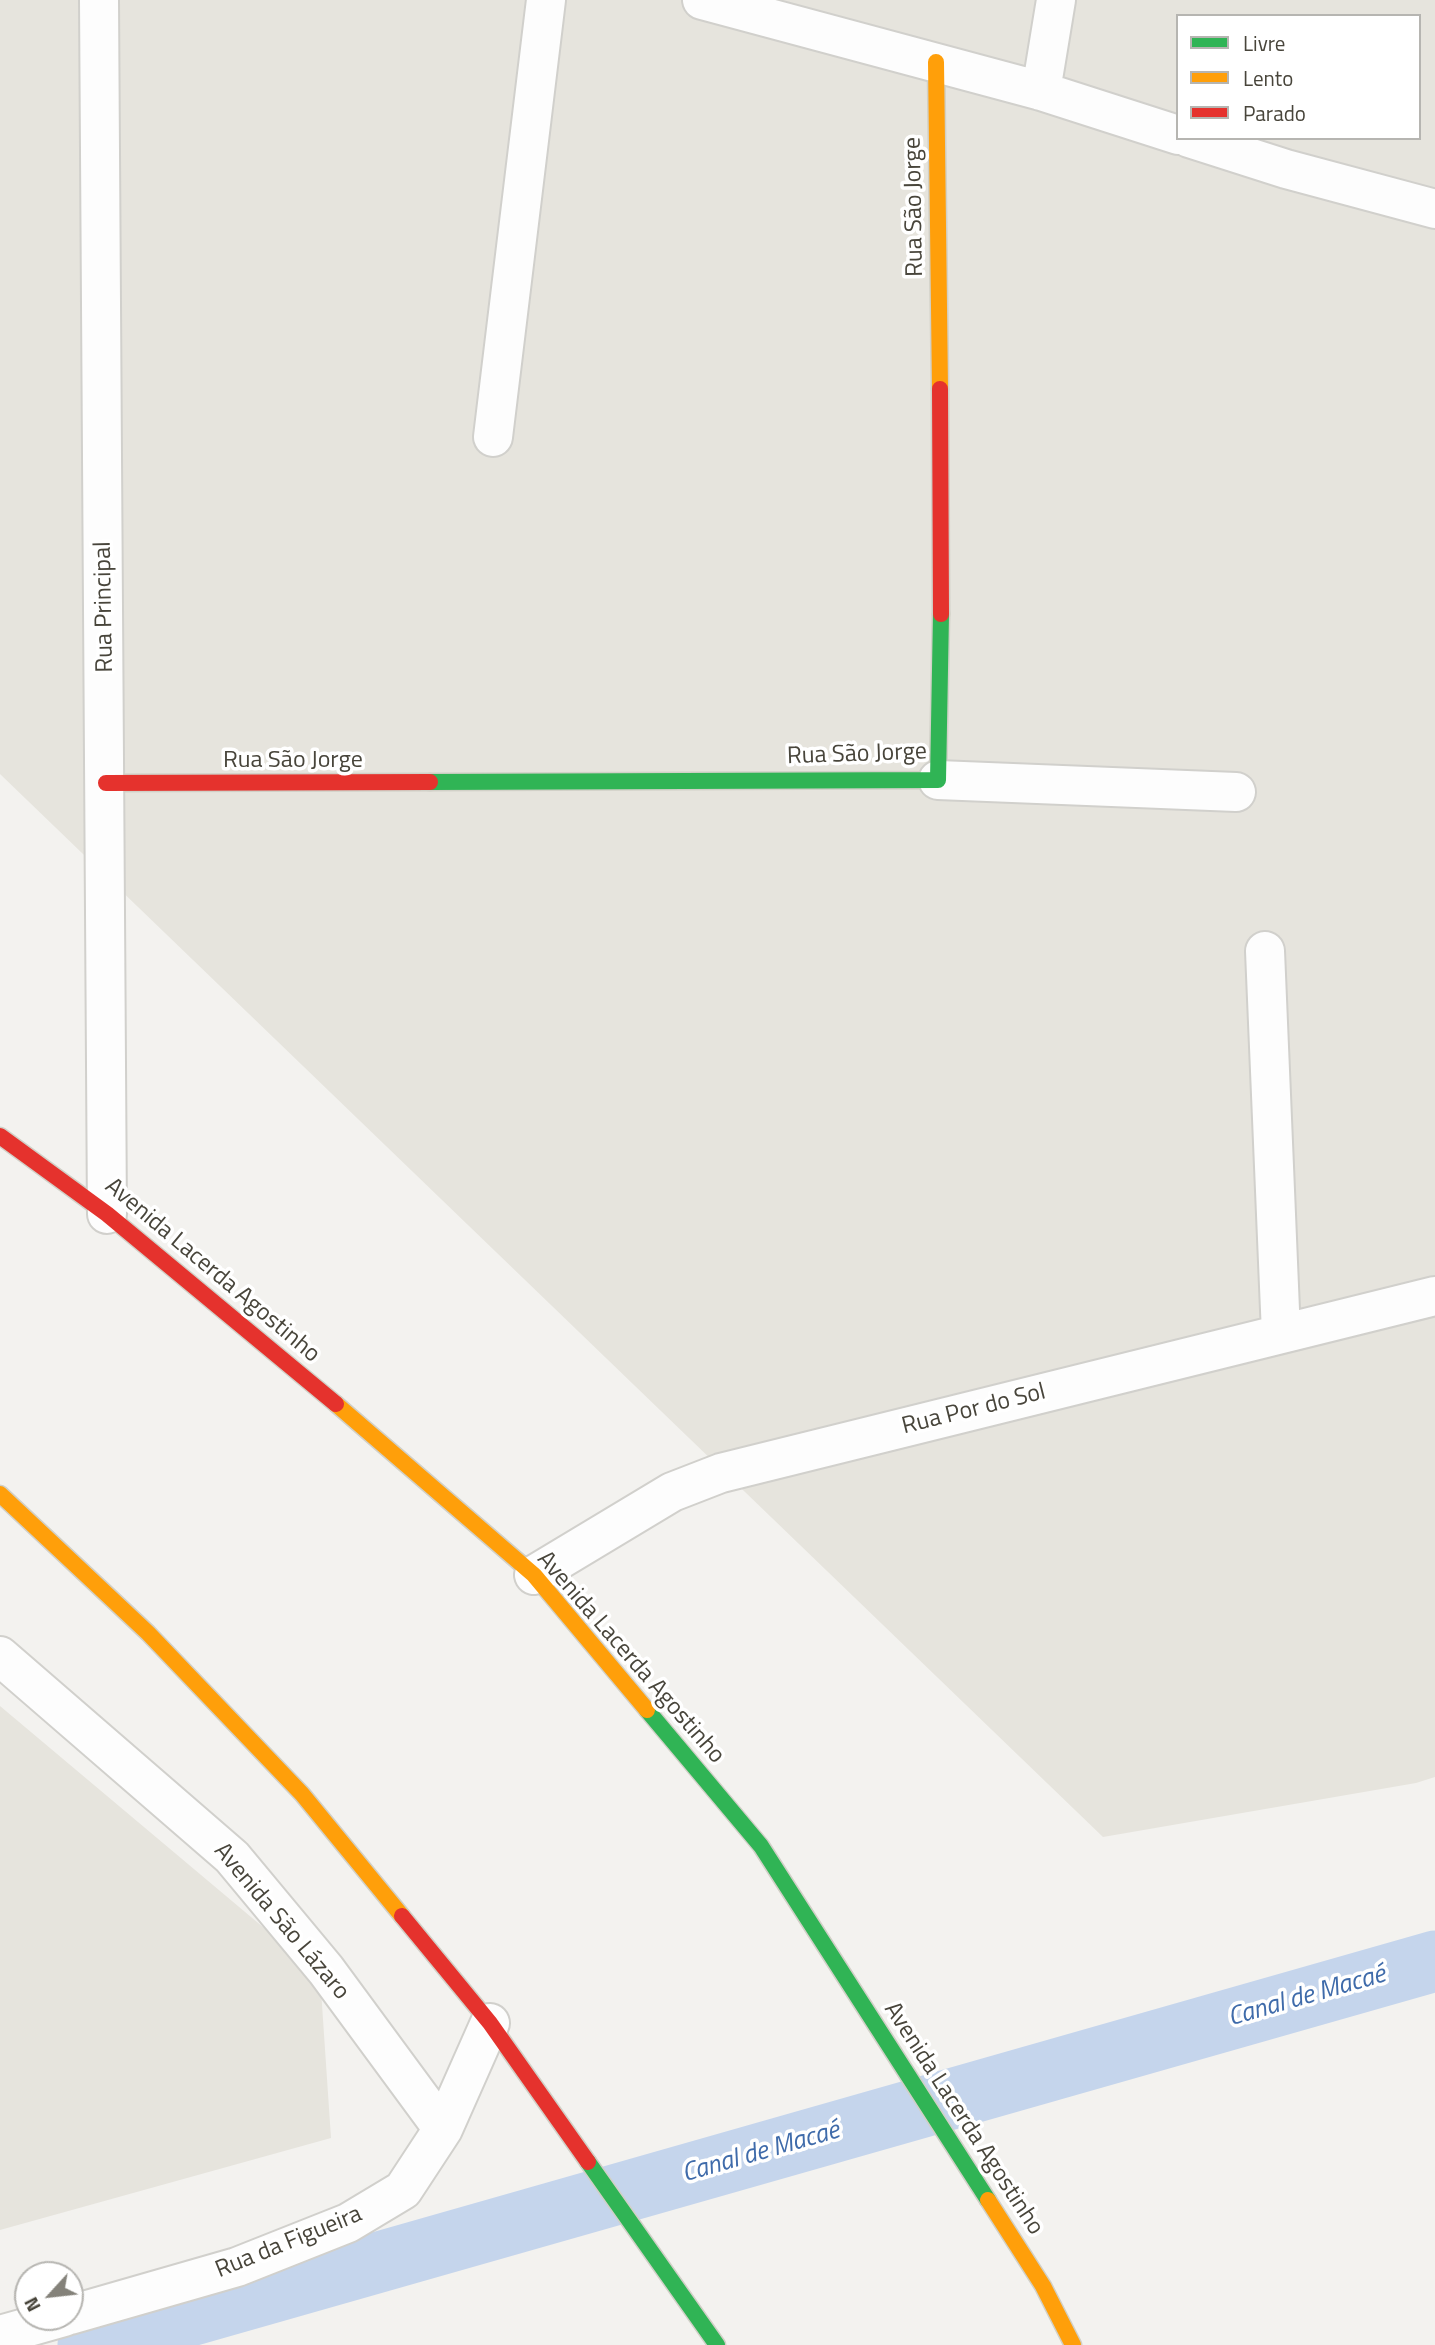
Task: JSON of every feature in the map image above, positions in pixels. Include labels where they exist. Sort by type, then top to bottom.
[{"type":"main road","name":"Rua São Jorge","points":[[106,783],[937,780],[942,566],[936,62]]},
{"type":"main road","name":"Avenida Lacerda Agostinho","points":[[0,1136],[107,1214],[331,1399],[534,1575],[761,1846],[1043,2286],[1073,2345]]},
{"type":"main road","points":[[0,1494],[148,1633],[302,1794],[490,2023],[717,2345]]},
{"type":"street","name":"Rua Principal","points":[[99,0],[107,1214]]},
{"type":"street","points":[[494,437],[546,0]]},
{"type":"street","points":[[702,0],[1041,90],[1176,134]]},
{"type":"street","points":[[1041,90],[1056,0]]},
{"type":"street","points":[[1195,140],[1286,169],[1435,209]]},
{"type":"street","points":[[937,780],[1237,792]]},
{"type":"street","points":[[1265,951],[1281,1334]]},
{"type":"street","name":"Rua Por do Sol","points":[[534,1575],[672,1492],[721,1474],[1435,1296]]},
{"type":"street","name":"Avenida São Lázaro","points":[[0,1656],[232,1857],[326,1970],[443,2129]]},
{"type":"street","name":"Rua da Figueira","points":[[84,2311],[237,2267],[348,2223],[402,2190],[443,2129],[490,2023]]},
{"type":"shaded area","points":[[0,0],[1435,0],[1435,1777],[1416,1783],[1103,1837],[0,774]]},
{"type":"shaded area","points":[[0,1706],[320,1975],[331,2138],[0,2230]]},
{"type":"waterway","name":"Canal de Macaé","points":[[88,2345],[1435,1961]]},
{"type":"traffic: fast","points":[[430,782],[938,780],[941,614]]},
{"type":"traffic: fast","points":[[647,1710],[761,1846],[988,2200]]},
{"type":"traffic: fast","points":[[588,2162],[717,2345]]},
{"type":"traffic: slow","points":[[936,62],[940,389]]},
{"type":"traffic: slow","points":[[336,1404],[534,1575],[647,1710]]},
{"type":"traffic: slow","points":[[0,1494],[148,1633],[302,1794],[402,1916]]},
{"type":"traffic: slow","points":[[988,2200],[1043,2286],[1073,2345]]},
{"type":"traffic: jam","points":[[940,389],[941,614]]},
{"type":"traffic: jam","points":[[106,783],[430,782]]},
{"type":"traffic: jam","points":[[0,1136],[107,1214],[336,1404]]},
{"type":"traffic: jam","points":[[402,1916],[490,2023],[588,2162]]}]
